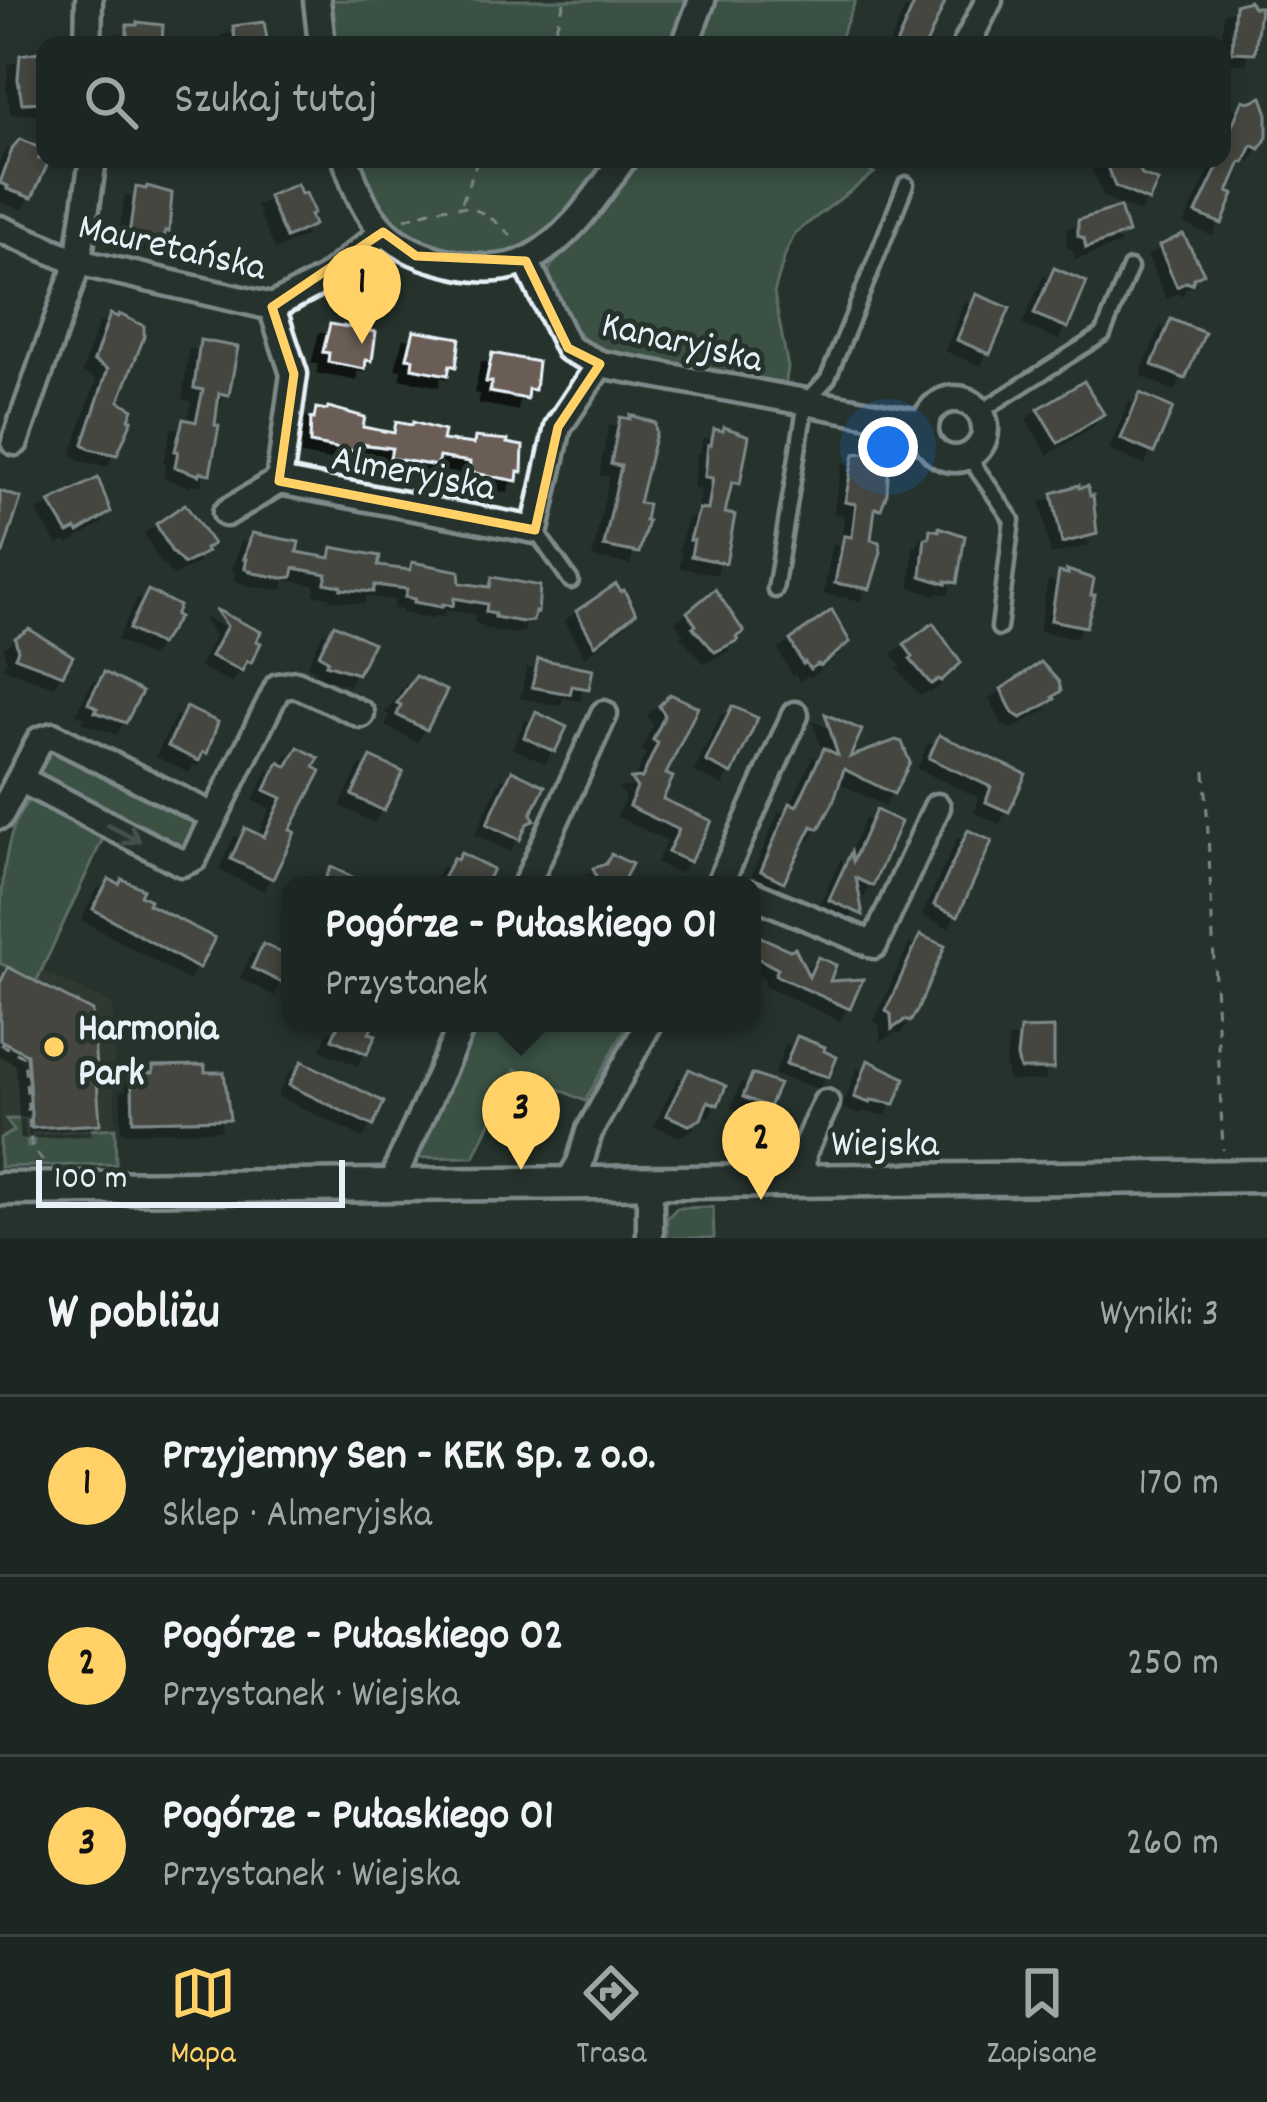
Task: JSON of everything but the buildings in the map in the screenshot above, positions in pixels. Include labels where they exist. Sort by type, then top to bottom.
[{"type":"street","points":[[88,36],[89,0]]},
{"type":"street","points":[[316,0],[321,36]]},
{"type":"street","points":[[689,36],[702,0]]},
{"type":"street","points":[[970,36],[988,0]]},
{"type":"street","points":[[15,442],[78,262],[92,168]]},
{"type":"street","points":[[349,168],[357,194],[383,232],[416,256],[478,269],[526,261],[579,220],[617,168]]},
{"type":"street","name":"Mauretańska","points":[[0,229],[78,262],[272,307],[325,279],[383,232]]},
{"type":"street","name":"Kanaryjska","points":[[526,261],[568,348],[600,364],[924,424],[927,442],[940,456],[968,457]]},
{"type":"street","name":"Almeryjska","points":[[272,307],[294,374],[279,481]]},
{"type":"street","name":"Almeryjska","points":[[226,513],[279,481],[535,530],[558,427],[600,364]]},
{"type":"street","points":[[924,424],[943,400],[964,399],[980,412],[985,432],[968,457]]},
{"type":"street","points":[[20,779],[182,863],[194,858],[278,687],[296,685],[361,714]]},
{"type":"street","points":[[530,876],[604,714]]},
{"type":"street","points":[[727,876],[795,716]]},
{"type":"street","points":[[0,816],[40,740],[53,736],[213,816]]},
{"type":"street","points":[[761,898],[874,945],[938,806]]},
{"type":"street","points":[[394,1184],[460,1032]]},
{"type":"street","points":[[568,1183],[589,1132],[644,1032]]},
{"type":"street","points":[[802,1180],[803,1153],[826,1103]]},
{"type":"street","name":"Wiejska","points":[[0,1189],[1267,1176]]},
{"type":"street","points":[[650,1182],[650,1238]]},
{"type":"lane","name":"Kanaryjska","points":[[775,590],[806,402],[828,378],[906,184]]},
{"type":"lane","points":[[980,412],[1102,334],[1130,268]]},
{"type":"lane","name":"Kanaryjska","points":[[968,457],[1012,520],[999,628]]},
{"type":"lane","name":"Almeryjska","points":[[535,530],[571,581]]},
{"type":"path","points":[[553,36],[565,0]]},
{"type":"path","points":[[461,205],[475,168]]},
{"type":"path","points":[[383,232],[395,223],[461,205],[496,220],[526,261]]},
{"type":"path","points":[[1205,771],[1225,1176]]},
{"type":"path","points":[[0,1044],[24,1057],[31,1145],[52,1169]]},
{"type":"highlighted area","points":[[383,232],[416,256],[526,261],[568,348],[600,364],[558,427],[535,530],[279,481],[294,374],[272,307]]},
{"type":"shaded area","name":"Harmonia Park","points":[[0,950],[113,1005],[116,1158],[0,1161]]},
{"type":"green space","points":[[329,0],[687,0],[675,36],[332,36]]},
{"type":"green space","points":[[714,0],[856,0],[841,36],[703,36]]},
{"type":"green space","points":[[362,168],[602,168],[579,202],[543,238],[516,252],[488,257],[459,254],[406,230],[369,186]]},
{"type":"green space","points":[[630,168],[863,168],[874,173],[795,233],[785,255],[774,293],[788,368],[785,386],[595,349],[566,317],[547,278],[551,266],[586,230]]},
{"type":"green space","points":[[57,750],[190,816],[195,831],[189,846],[172,849],[41,777],[38,770],[43,757]]},
{"type":"green space","points":[[31,799],[39,799],[104,836],[36,982],[0,963],[8,850],[13,829]]},
{"type":"green space","points":[[473,1032],[624,1032],[585,1101],[515,1069],[474,1157],[411,1158]]},
{"type":"green space","points":[[6,1119],[26,1119],[28,1147],[34,1145],[33,1134],[115,1128],[116,1164],[0,1167],[0,1138],[14,1131]]},
{"type":"green space","points":[[713,1207],[714,1238],[667,1238],[667,1218],[677,1208]]},
{"type":"place","name":"Przyjemny Sen - KEK Sp. z o.o.","points":[[362,344]]},
{"type":"place","name":"Harmonia Park","points":[[54,1047]]},
{"type":"place","name":"Pogórze - Pułaskiego 01","points":[[521,1170]]},
{"type":"place","name":"Pogórze - Pułaskiego 02","points":[[761,1200]]}]
